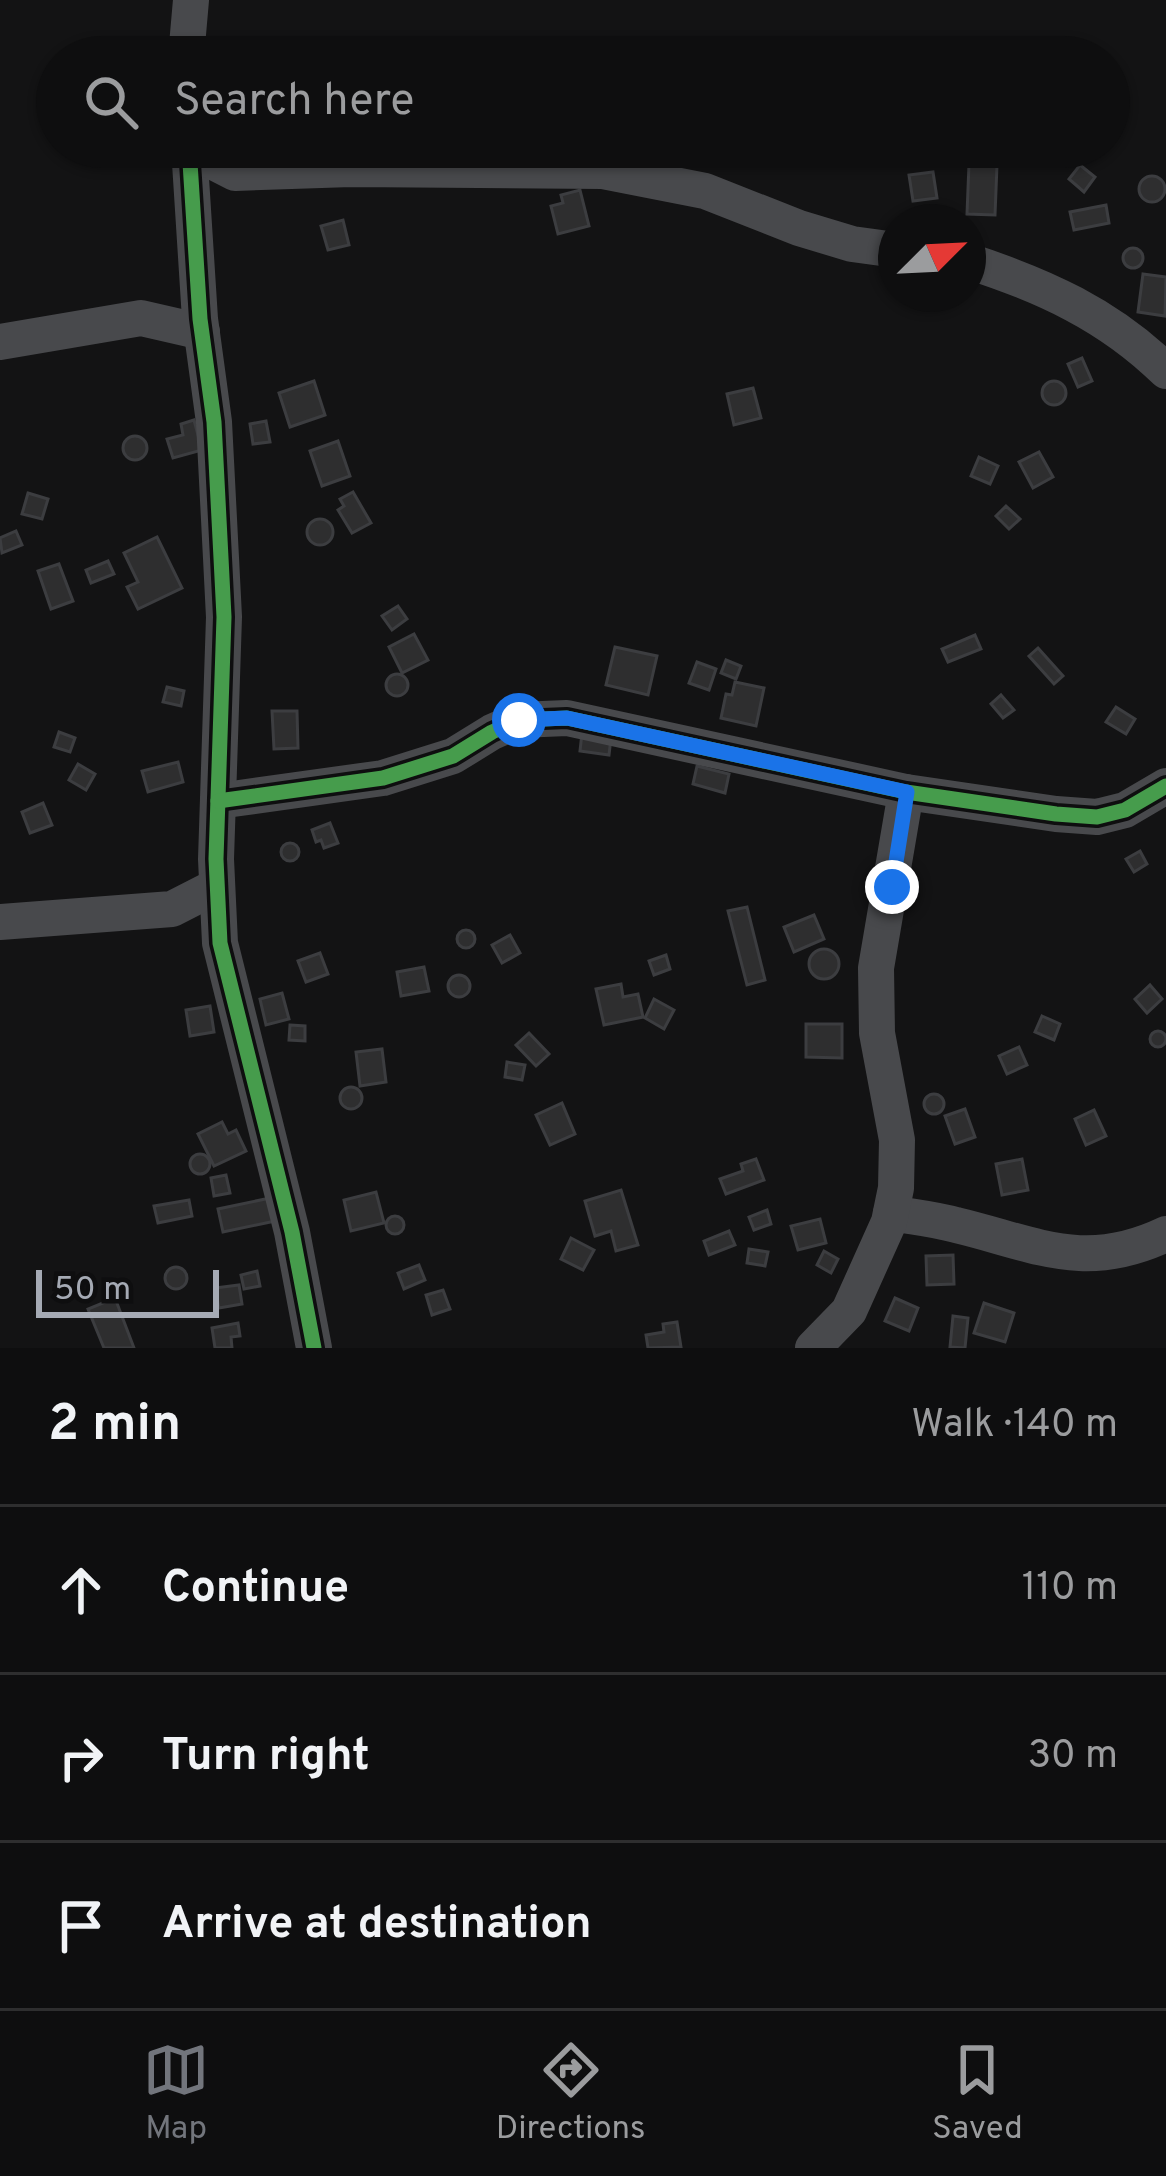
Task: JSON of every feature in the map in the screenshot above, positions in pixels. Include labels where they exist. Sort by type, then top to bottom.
[{"type":"street","points":[[188,36],[191,0]]},
{"type":"street","points":[[191,168],[198,289],[214,422],[224,617],[218,801],[220,943],[292,1232],[314,1348]]},
{"type":"street","points":[[227,168],[235,172],[603,171],[705,191],[817,233],[878,248]]},
{"type":"street","points":[[194,200],[235,172]]},
{"type":"street","points":[[986,267],[1080,305],[1135,340],[1166,371]]},
{"type":"street","points":[[0,342],[141,318],[198,289]]},
{"type":"street","points":[[141,318],[202,332]]},
{"type":"street","points":[[218,801],[383,778],[453,756],[491,731],[519,720],[567,718],[907,792],[1097,818],[1125,810],[1166,786]]},
{"type":"street","points":[[813,1348],[849,1311],[891,1213],[896,1188],[898,1139],[877,1033],[876,968],[907,792]]},
{"type":"street","points":[[0,922],[172,909],[217,886]]},
{"type":"street","points":[[172,909],[220,943]]},
{"type":"street","points":[[891,1213],[1066,1253],[1121,1250],[1166,1234]]},
{"type":"building","points":[[969,168],[997,168],[995,215],[986,215],[986,204],[967,204]]},
{"type":"building","points":[[1078,168],[1095,177],[1084,192],[1069,179]]},
{"type":"building","points":[[933,172],[937,198],[913,201],[909,175]]},
{"type":"building","points":[[1152,176],[1165,189],[1152,202],[1139,189]]},
{"type":"building","points":[[580,190],[589,226],[558,234],[551,206],[563,203],[561,195]]},
{"type":"building","points":[[1106,205],[1109,223],[1074,230],[1070,212]]},
{"type":"building","points":[[343,220],[349,245],[328,250],[321,226]]},
{"type":"building","points":[[1133,248],[1143,258],[1133,268],[1123,258]]},
{"type":"building","points":[[1143,274],[1166,277],[1165,316],[1138,312]]},
{"type":"building","points":[[1082,358],[1092,381],[1078,387],[1068,364]]},
{"type":"building","points":[[314,381],[325,415],[290,427],[279,393]]},
{"type":"building","points":[[1054,381],[1066,393],[1054,405],[1042,393]]},
{"type":"building","points":[[753,388],[761,418],[734,425],[727,394]]},
{"type":"building","points":[[194,420],[202,450],[173,458],[167,439],[183,435],[181,424]]},
{"type":"building","points":[[266,421],[270,442],[253,444],[250,424]]},
{"type":"building","points":[[135,436],[144,439],[144,457],[135,460],[126,457],[123,448],[126,439]]},
{"type":"building","points":[[338,441],[350,476],[322,486],[310,451]]},
{"type":"building","points":[[1039,452],[1053,477],[1033,488],[1019,462]]},
{"type":"building","points":[[979,457],[998,466],[990,484],[971,476]]},
{"type":"building","points":[[353,492],[371,523],[352,533],[338,510],[344,506],[340,499]]},
{"type":"building","points":[[28,493],[48,499],[42,519],[22,514]]},
{"type":"building","points":[[1006,506],[1020,519],[1009,529],[996,516]]},
{"type":"building","points":[[320,519],[333,532],[320,545],[307,532]]},
{"type":"building","points":[[16,531],[22,545],[2,553],[0,538]]},
{"type":"building","points":[[157,537],[182,588],[138,609],[127,587],[138,582],[124,553]]},
{"type":"building","points":[[108,561],[114,574],[91,583],[86,570]]},
{"type":"building","points":[[59,564],[73,601],[51,609],[38,571]]},
{"type":"building","points":[[398,606],[407,619],[392,630],[382,616]]},
{"type":"building","points":[[414,634],[428,660],[402,673],[389,647]]},
{"type":"building","points":[[975,635],[981,649],[948,662],[942,649]]},
{"type":"building","points":[[615,647],[657,656],[648,695],[606,685]]},
{"type":"building","points":[[1038,648],[1063,676],[1054,684],[1029,656]]},
{"type":"building","points":[[726,660],[741,666],[736,679],[721,673]]},
{"type":"building","points":[[697,662],[716,669],[709,690],[689,683]]},
{"type":"building","points":[[397,674],[408,685],[397,696],[386,685]]},
{"type":"building","points":[[735,682],[764,688],[756,726],[721,718],[726,694],[732,695]]},
{"type":"building","points":[[167,687],[184,691],[181,706],[163,702]]},
{"type":"building","points":[[1001,695],[1014,710],[1003,718],[991,704]]},
{"type":"building","points":[[1116,707],[1135,719],[1126,734],[1106,722]]},
{"type":"building","points":[[272,711],[297,711],[298,748],[274,749]]},
{"type":"building","points":[[59,732],[75,738],[70,752],[54,747]]},
{"type":"building","points":[[582,733],[611,738],[609,755],[580,751]]},
{"type":"building","points":[[178,762],[183,782],[148,792],[142,771]]},
{"type":"building","points":[[78,764],[95,774],[86,790],[69,780]]},
{"type":"building","points":[[697,766],[729,774],[725,793],[693,784]]},
{"type":"building","points":[[43,803],[52,825],[30,833],[22,812]]},
{"type":"building","points":[[330,823],[338,843],[324,848],[312,830]]},
{"type":"building","points":[[290,843],[299,852],[290,861],[281,852]]},
{"type":"building","points":[[1140,851],[1147,864],[1134,872],[1126,859]]},
{"type":"building","points":[[747,907],[765,980],[747,985],[728,911]]},
{"type":"building","points":[[814,915],[824,939],[794,952],[784,927]]},
{"type":"building","points":[[466,930],[475,939],[466,948],[457,939]]},
{"type":"building","points":[[510,935],[520,953],[502,963],[492,945]]},
{"type":"building","points":[[824,949],[835,953],[839,964],[835,975],[824,979],[813,975],[809,964],[813,953]]},
{"type":"building","points":[[320,953],[328,974],[306,982],[298,961]]},
{"type":"building","points":[[666,955],[670,969],[654,975],[649,961]]},
{"type":"building","points":[[424,967],[429,991],[401,996],[397,972]]},
{"type":"building","points":[[459,975],[470,986],[459,997],[448,986]]},
{"type":"building","points":[[621,984],[623,997],[638,994],[643,1017],[604,1025],[596,989]]},
{"type":"building","points":[[1150,985],[1162,999],[1147,1013],[1135,999]]},
{"type":"building","points":[[282,993],[289,1019],[266,1025],[260,999]]},
{"type":"building","points":[[654,999],[674,1010],[664,1029],[645,1018]]},
{"type":"building","points":[[210,1006],[214,1032],[190,1036],[186,1010]]},
{"type":"building","points":[[1042,1016],[1060,1024],[1054,1040],[1035,1032]]},
{"type":"building","points":[[806,1024],[842,1024],[842,1058],[806,1057]]},
{"type":"building","points":[[290,1025],[305,1026],[305,1041],[289,1040]]},
{"type":"building","points":[[1158,1031],[1166,1039],[1158,1047],[1150,1039]]},
{"type":"building","points":[[529,1033],[549,1054],[536,1066],[516,1045]]},
{"type":"building","points":[[1019,1047],[1027,1065],[1007,1074],[999,1056]]},
{"type":"building","points":[[382,1049],[386,1082],[360,1086],[356,1052]]},
{"type":"building","points":[[507,1062],[525,1065],[522,1080],[505,1077]]},
{"type":"building","points":[[351,1087],[362,1098],[351,1109],[340,1098]]},
{"type":"building","points":[[934,1094],[944,1104],[934,1114],[924,1104]]},
{"type":"building","points":[[562,1103],[575,1134],[550,1145],[536,1115]]},
{"type":"building","points":[[965,1109],[975,1137],[955,1144],[945,1116]]},
{"type":"building","points":[[1094,1110],[1106,1136],[1086,1145],[1075,1119]]},
{"type":"building","points":[[222,1122],[228,1134],[236,1130],[246,1151],[214,1166],[198,1134]]},
{"type":"building","points":[[200,1154],[210,1164],[200,1174],[190,1164]]},
{"type":"building","points":[[756,1159],[764,1180],[726,1194],[720,1179],[743,1171],[741,1164]]},
{"type":"building","points":[[1022,1159],[1028,1190],[1002,1195],[996,1164]]},
{"type":"building","points":[[226,1175],[230,1193],[214,1196],[211,1178]]},
{"type":"building","points":[[621,1190],[638,1245],[616,1251],[611,1231],[595,1236],[585,1201]]},
{"type":"building","points":[[376,1192],[384,1223],[351,1231],[344,1200]]},
{"type":"building","points":[[270,1198],[275,1221],[223,1232],[218,1209]]},
{"type":"building","points":[[189,1200],[192,1216],[158,1223],[154,1206]]},
{"type":"building","points":[[767,1210],[771,1224],[754,1230],[749,1217]]},
{"type":"building","points":[[395,1216],[404,1225],[395,1234],[386,1225]]},
{"type":"building","points":[[820,1219],[826,1243],[798,1250],[791,1226]]},
{"type":"building","points":[[729,1231],[735,1245],[709,1255],[704,1241]]},
{"type":"building","points":[[571,1238],[594,1250],[583,1270],[561,1259]]},
{"type":"building","points":[[749,1249],[768,1252],[765,1266],[747,1263]]},
{"type":"building","points":[[824,1251],[838,1259],[831,1273],[817,1265]]},
{"type":"building","points":[[953,1255],[954,1284],[927,1285],[926,1256]]},
{"type":"building","points":[[419,1265],[425,1280],[404,1289],[398,1273]]},
{"type":"building","points":[[176,1267],[187,1278],[176,1289],[165,1278]]},
{"type":"building","points":[[257,1271],[260,1286],[244,1289],[241,1275]]},
{"type":"building","points":[[239,1285],[242,1304],[219,1308],[215,1288]]},
{"type":"building","points":[[443,1290],[450,1309],[432,1315],[426,1295]]},
{"type":"building","points":[[115,1298],[134,1348],[104,1348],[88,1309]]},
{"type":"building","points":[[895,1298],[918,1308],[909,1331],[885,1321]]},
{"type":"building","points":[[984,1303],[1014,1313],[1005,1342],[974,1333]]},
{"type":"building","points":[[953,1316],[968,1318],[965,1348],[950,1347]]},
{"type":"building","points":[[677,1322],[681,1347],[648,1348],[646,1335],[664,1332],[663,1324]]},
{"type":"building","points":[[238,1323],[240,1336],[231,1337],[232,1348],[215,1348],[212,1328]]},
{"type":"cycle path","points":[[190,168],[200,319],[214,422],[224,617],[216,859],[220,943],[292,1232],[314,1348]]},
{"type":"cycle path","points":[[218,801],[383,778],[453,756],[519,720],[567,718],[906,792],[1056,814],[1097,817],[1125,810],[1166,786]]},
{"type":"route","points":[[519,720],[567,718],[649,733],[907,792],[892,887]]}]
